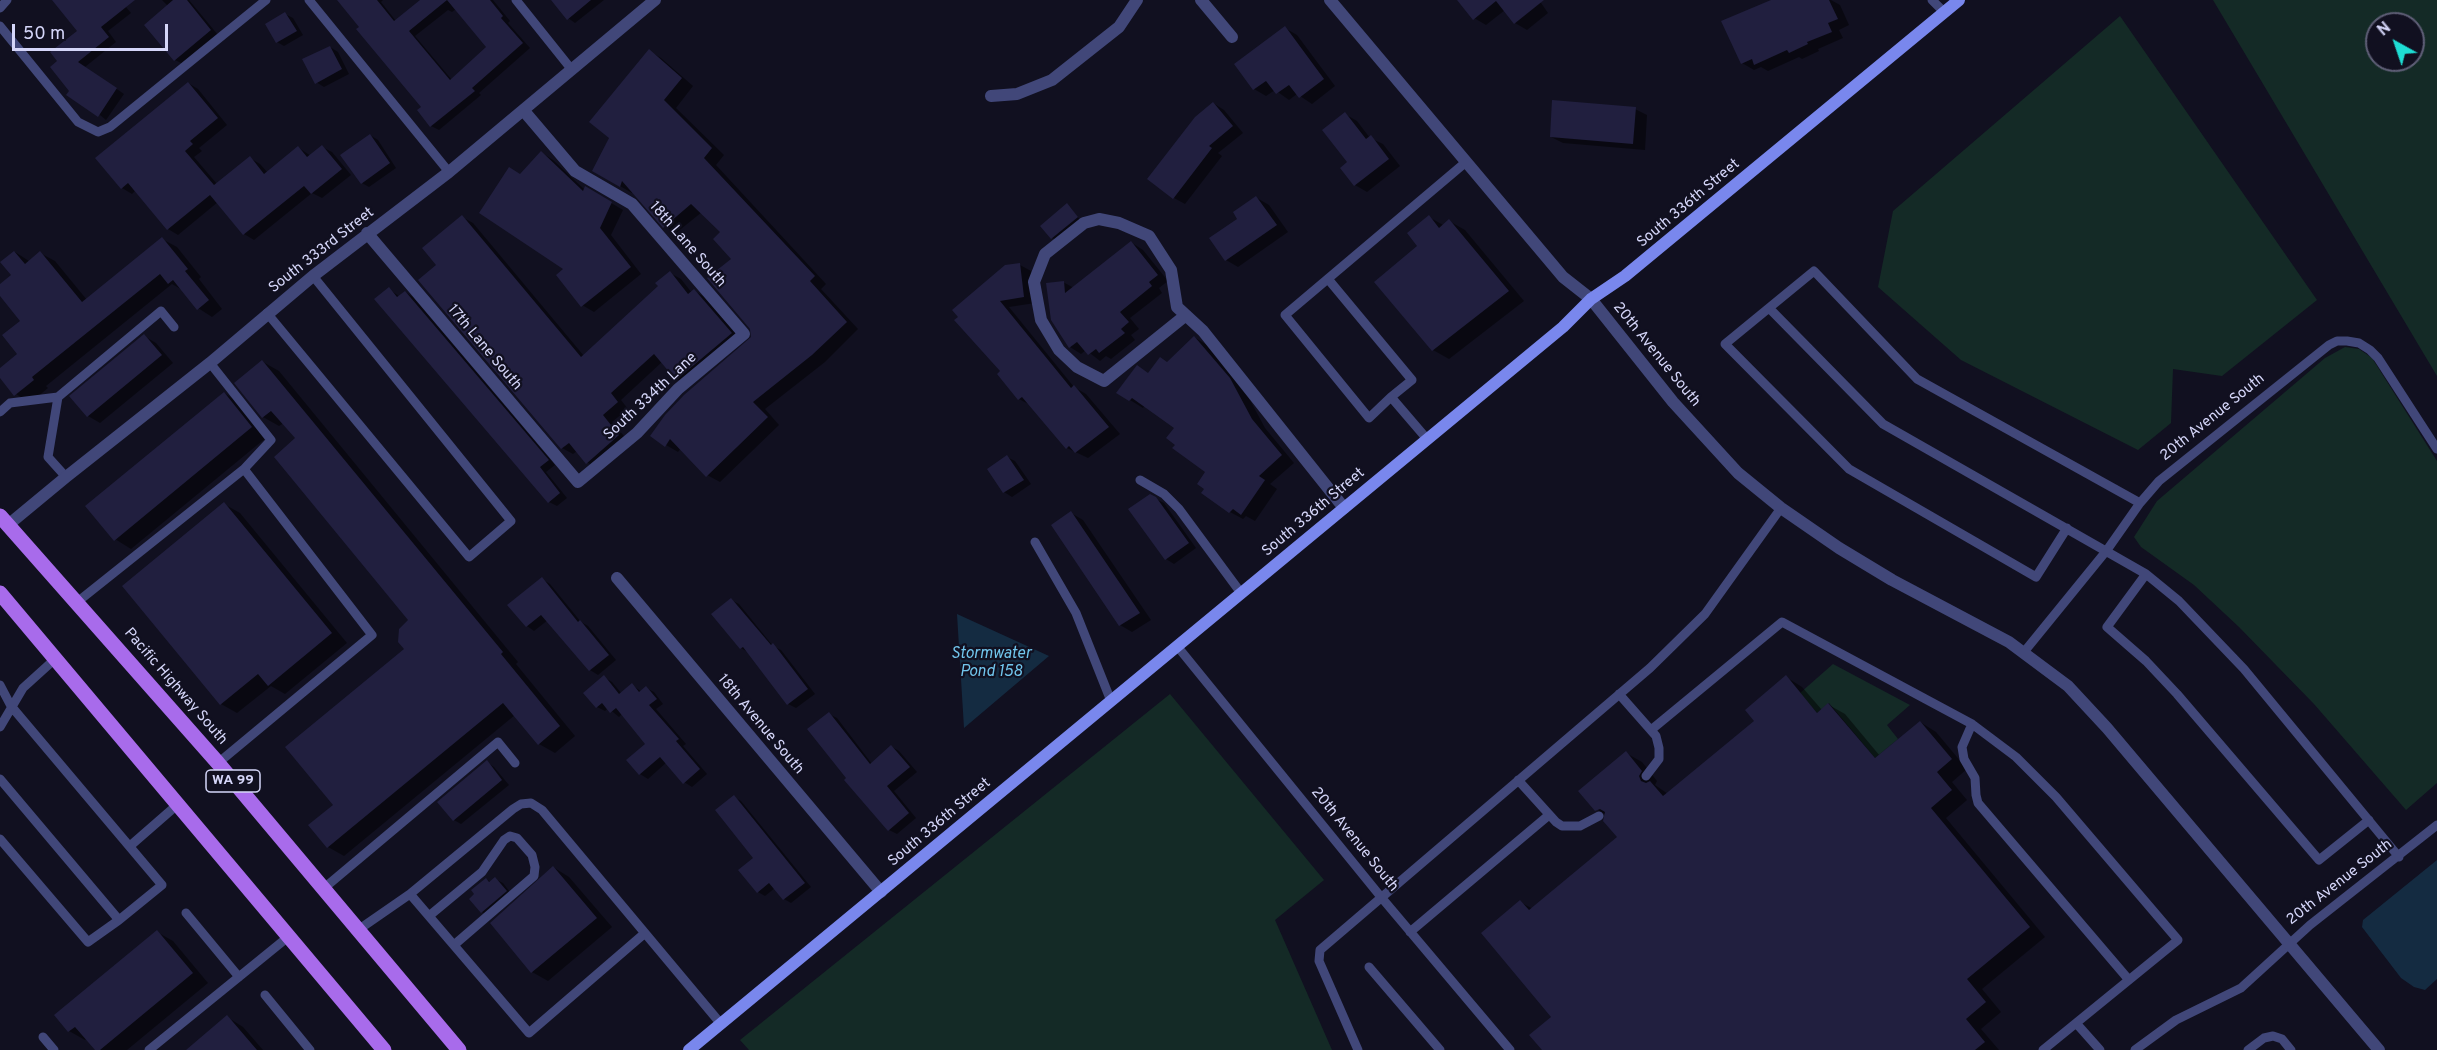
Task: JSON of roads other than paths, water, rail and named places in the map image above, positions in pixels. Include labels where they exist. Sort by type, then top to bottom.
[{"type":"main road","name":"South 336th Street","points":[[694,1048],[1563,327],[1591,299],[1625,276],[1959,0]]},
{"type":"main road","name":"Pacific Highway South","points":[[3,523],[218,763],[459,1050]]},
{"type":"main road","points":[[0,593],[384,1050]]},
{"type":"street","name":"South 333rd Street","points":[[3,523],[66,477],[210,363],[366,233],[449,172],[655,0]]},
{"type":"street","points":[[991,96],[1029,91],[1052,80],[1119,27],[1137,0]]},
{"type":"street","points":[[1201,0],[1232,37]]},
{"type":"street","name":"20th Avenue South","points":[[1330,0],[1563,277],[1591,299],[1702,436],[1738,473],[1781,508],[1839,548],[1892,580],[2010,642],[2068,686],[2107,728],[2379,1050]]},
{"type":"street","name":"18th Lane South","points":[[524,111],[575,171],[632,204],[744,334]]},
{"type":"street","points":[[1186,315],[1104,381],[1077,368],[1059,350],[1041,320],[1034,282],[1045,254],[1084,223],[1099,219],[1119,223],[1149,236],[1171,270],[1177,307],[1186,315],[1203,331],[1344,508]]},
{"type":"street","name":"17th Lane South","points":[[366,233],[578,482]]},
{"type":"street","name":"South 334th Lane","points":[[578,482],[637,433],[678,389],[744,334]]},
{"type":"street","name":"18th Avenue South","points":[[617,578],[881,892]]},
{"type":"lane","points":[[0,8],[7,0]]},
{"type":"lane","points":[[0,26],[78,122],[98,132],[110,127],[266,0]]},
{"type":"lane","points":[[309,0],[449,172]]},
{"type":"lane","points":[[516,0],[572,70]]},
{"type":"lane","points":[[1932,0],[1944,12]]},
{"type":"lane","points":[[1328,279],[1412,380],[1369,418],[1285,315],[1466,162]]},
{"type":"lane","points":[[2067,528],[2036,577],[1849,469],[1725,344],[1815,271],[1917,379],[2140,503]]},
{"type":"lane","points":[[267,314],[469,556],[511,521],[313,276]]},
{"type":"lane","points":[[1769,308],[1883,424],[2146,574],[2193,615],[2244,669],[2398,857]]},
{"type":"lane","points":[[0,412],[10,403],[58,397],[161,311],[174,327]]},
{"type":"lane","name":"20th Avenue South","points":[[2024,652],[2107,550],[2140,503],[2159,481],[2329,345],[2337,341],[2359,344],[2378,358],[2437,448]]},
{"type":"lane","points":[[76,603],[244,470],[271,440],[210,363]]},
{"type":"lane","points":[[58,397],[48,457],[66,477]]},
{"type":"lane","points":[[1391,397],[1427,439]]},
{"type":"lane","points":[[218,763],[372,634],[244,470]]},
{"type":"lane","points":[[1140,480],[1164,494],[1179,509],[1241,593]]},
{"type":"lane","points":[[1358,1050],[1323,972],[1319,961],[1320,950],[1650,668],[1705,614],[1781,508]]},
{"type":"lane","points":[[1035,542],[1076,613],[1111,701]]},
{"type":"lane","points":[[2146,574],[2107,627],[2146,661],[2177,694],[2319,860],[2369,820]]},
{"type":"lane","points":[[1651,730],[1782,622],[1972,724],[2016,757],[2056,796],[2178,940],[2043,1050]]},
{"type":"lane","name":"20th Avenue South","points":[[1177,646],[1380,897],[1510,1050]]},
{"type":"lane","points":[[0,727],[23,688],[55,659]]},
{"type":"lane","points":[[0,685],[11,706],[162,885],[88,942],[0,839]]},
{"type":"lane","points":[[1619,694],[1656,736],[1659,759],[1646,776]]},
{"type":"lane","points":[[1972,724],[1962,747],[1964,759],[1975,778],[1978,802],[2129,980]]},
{"type":"lane","points":[[323,889],[498,742],[515,763]]},
{"type":"lane","points":[[0,778],[119,920]]},
{"type":"lane","points":[[1518,780],[1556,822],[1569,827],[1580,826],[1599,816]]},
{"type":"lane","points":[[358,930],[410,894],[513,809],[521,804],[531,803],[542,810],[721,1024]]},
{"type":"lane","points":[[130,846],[177,805]]},
{"type":"lane","points":[[1410,932],[1549,815]]},
{"type":"lane","name":"20th Avenue South","points":[[2135,1050],[2176,1020],[2241,988],[2289,942],[2437,825]]},
{"type":"lane","points":[[429,916],[482,872],[504,840],[510,836],[517,838],[532,855],[535,867],[534,876],[454,945]]},
{"type":"lane","points":[[410,894],[529,1033],[645,933]]},
{"type":"lane","points":[[186,913],[239,977]]},
{"type":"lane","points":[[149,1050],[288,937]]},
{"type":"lane","points":[[1369,966],[1440,1050]]},
{"type":"lane","points":[[266,995],[310,1050]]},
{"type":"lane","points":[[2076,1023],[2100,1050]]},
{"type":"lane","points":[[2248,1050],[2264,1038],[2273,1036],[2282,1039],[2291,1050]]},
{"type":"lane","points":[[43,1037],[54,1050]]},
{"type":"water","name":"Stormwater Pond 158","points":[[957,614],[1049,656],[964,728]]},
{"type":"water","points":[[2437,860],[2437,979],[2425,990],[2414,987],[2401,978],[2362,927],[2363,920]]}]
